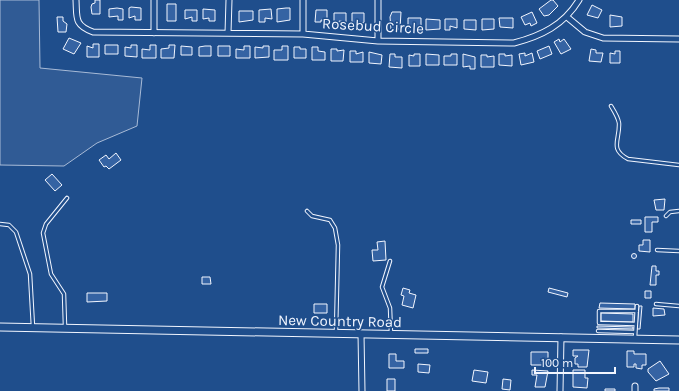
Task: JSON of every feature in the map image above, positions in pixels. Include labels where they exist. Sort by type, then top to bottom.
[{"type":"street","name":"Rosebud Circle","points":[[76,0],[77,21],[82,28],[93,32],[303,34],[378,40],[514,42],[533,38],[549,30],[567,17],[579,0]]},
{"type":"street","points":[[154,0],[154,33]]},
{"type":"street","points":[[228,33],[229,0]]},
{"type":"street","points":[[303,0],[303,34]]},
{"type":"street","points":[[378,0],[378,40]]},
{"type":"street","points":[[567,17],[585,32],[603,38],[679,39]]},
{"type":"street","name":"New Country Road","points":[[0,327],[391,335],[561,337],[635,336],[679,340]]},
{"type":"street","points":[[361,334],[362,391]]},
{"type":"street","points":[[560,391],[561,337]]},
{"type":"lane","points":[[611,106],[619,121],[617,142],[618,150],[621,155],[628,159],[679,165]]},
{"type":"lane","points":[[65,329],[64,294],[49,268],[43,233],[46,224],[67,198]]},
{"type":"lane","points":[[307,211],[312,216],[330,220],[337,237],[336,334]]},
{"type":"lane","points":[[666,216],[670,212],[679,211]]},
{"type":"lane","points":[[0,224],[9,225],[16,232],[30,274],[33,328]]},
{"type":"lane","points":[[657,250],[679,251]]},
{"type":"lane","points":[[390,261],[382,287],[390,308],[391,335]]},
{"type":"lane","points":[[656,304],[679,306]]},
{"type":"lane","points":[[598,332],[635,336],[637,306]]},
{"type":"lane","points":[[636,324],[599,323],[599,311],[637,311]]},
{"type":"shaded area","points":[[0,0],[39,0],[40,68],[142,78],[137,126],[97,143],[64,166],[0,165]]},
{"type":"building","points":[[95,0],[100,0],[100,14],[92,14],[91,7],[92,4],[95,3]]},
{"type":"building","points":[[553,0],[558,6],[549,15],[544,16],[539,9]]},
{"type":"building","points":[[167,4],[176,4],[176,21],[167,21]]},
{"type":"building","points":[[592,5],[602,10],[598,18],[587,15]]},
{"type":"building","points":[[129,8],[141,8],[141,20],[135,20],[135,16],[129,18]]},
{"type":"building","points":[[290,8],[290,20],[277,22],[277,9]]},
{"type":"building","points":[[109,9],[123,9],[123,20],[118,20],[118,16],[109,17]]},
{"type":"building","points":[[203,9],[215,10],[215,21],[209,21],[209,18],[203,19]]},
{"type":"building","points":[[271,9],[272,19],[265,18],[265,22],[259,22],[259,10]]},
{"type":"building","points":[[185,10],[197,10],[197,21],[192,21],[192,17],[185,19]]},
{"type":"building","points":[[316,10],[327,10],[327,21],[321,20],[321,22],[315,22]]},
{"type":"building","points":[[239,11],[253,11],[253,20],[239,22]]},
{"type":"building","points":[[392,12],[401,12],[400,29],[391,29],[390,17]]},
{"type":"building","points":[[532,12],[537,23],[531,26],[530,23],[525,25],[521,17]]},
{"type":"building","points":[[334,13],[346,13],[346,22],[339,21],[339,24],[334,24]]},
{"type":"building","points":[[352,13],[364,13],[364,23],[358,22],[358,25],[352,25]]},
{"type":"building","points":[[610,15],[622,17],[622,26],[610,27]]},
{"type":"building","points":[[57,17],[63,17],[63,21],[67,24],[66,32],[58,32]]},
{"type":"building","points":[[408,18],[421,18],[421,30],[414,30],[414,27],[408,28]]},
{"type":"building","points":[[499,18],[513,18],[513,28],[500,27]]},
{"type":"building","points":[[426,19],[440,20],[440,29],[426,30]]},
{"type":"building","points":[[445,19],[457,19],[457,28],[450,26],[450,30],[445,30]]},
{"type":"building","points":[[482,19],[494,19],[494,29],[482,30]]},
{"type":"building","points":[[464,20],[476,20],[476,30],[464,29]]},
{"type":"building","points":[[69,38],[81,43],[74,54],[63,49]]},
{"type":"building","points":[[559,39],[560,42],[564,39],[571,49],[561,54],[554,42]]},
{"type":"building","points":[[93,44],[99,44],[99,57],[87,57],[87,46],[93,48]]},
{"type":"building","points":[[105,45],[118,45],[118,54],[105,54]]},
{"type":"building","points":[[131,45],[137,45],[137,57],[125,56],[125,47],[131,48]]},
{"type":"building","points":[[150,45],[156,45],[156,58],[142,58],[142,49],[150,50]]},
{"type":"building","points":[[169,45],[175,45],[174,58],[161,58],[161,49],[169,48]]},
{"type":"building","points":[[181,46],[192,47],[192,55],[181,55]]},
{"type":"building","points":[[211,46],[211,56],[199,56],[199,47]]},
{"type":"building","points":[[218,46],[230,46],[230,56],[218,56]]},
{"type":"building","points":[[244,46],[250,46],[250,58],[236,58],[236,49],[244,50]]},
{"type":"building","points":[[263,46],[269,46],[269,57],[255,58],[255,47],[263,48]]},
{"type":"building","points":[[282,46],[288,46],[288,60],[274,60],[274,50],[282,50]]},
{"type":"building","points":[[549,46],[552,54],[540,59],[537,51]]},
{"type":"building","points":[[294,47],[306,49],[306,58],[294,58]]},
{"type":"building","points":[[312,47],[318,47],[318,51],[325,52],[325,60],[312,60]]},
{"type":"building","points":[[331,49],[337,49],[337,51],[344,50],[343,61],[331,61]]},
{"type":"building","points":[[591,49],[596,50],[596,53],[603,53],[601,62],[589,61]]},
{"type":"building","points":[[350,51],[356,51],[356,54],[363,52],[363,62],[350,62]]},
{"type":"building","points":[[615,51],[620,51],[620,63],[610,63],[610,53],[615,54]]},
{"type":"building","points":[[369,52],[382,55],[381,64],[369,63]]},
{"type":"building","points":[[525,53],[525,56],[532,53],[534,62],[521,65],[519,54]]},
{"type":"building","points":[[390,54],[395,54],[395,57],[402,57],[402,68],[389,67]]},
{"type":"building","points":[[414,54],[420,54],[420,66],[409,66],[409,55],[414,56]]},
{"type":"building","points":[[426,54],[439,55],[439,65],[426,65]]},
{"type":"building","points":[[451,54],[457,54],[457,65],[444,65],[444,56],[451,56]]},
{"type":"building","points":[[463,54],[475,57],[475,69],[470,69],[470,66],[463,67]]},
{"type":"building","points":[[499,54],[505,54],[505,56],[512,55],[512,66],[499,65]]},
{"type":"building","points":[[481,55],[487,55],[487,57],[494,56],[494,67],[481,67]]},
{"type":"building","points":[[116,153],[121,160],[109,169],[106,166],[104,167],[99,160],[106,155],[109,159]]},
{"type":"building","points":[[52,174],[62,185],[55,191],[45,180]]},
{"type":"building","points":[[665,199],[664,210],[656,210],[654,200]]},
{"type":"building","points":[[645,217],[658,217],[658,222],[652,222],[652,232],[645,232]]},
{"type":"building","points":[[631,220],[641,220],[641,224],[631,224]]},
{"type":"building","points":[[643,240],[650,240],[650,252],[639,251],[639,245],[643,245]]},
{"type":"building","points":[[385,241],[386,260],[373,261],[372,250],[378,250],[377,242]]},
{"type":"building","points":[[632,254],[636,254],[636,258],[632,258]]},
{"type":"building","points":[[652,266],[656,266],[656,271],[659,271],[659,275],[656,275],[656,285],[650,285]]},
{"type":"building","points":[[202,277],[210,277],[211,284],[202,284]]},
{"type":"building","points":[[403,288],[410,290],[409,293],[416,295],[413,308],[402,305],[404,296],[401,295]]},
{"type":"building","points":[[549,288],[568,293],[567,297],[548,292]]},
{"type":"building","points":[[645,291],[651,291],[651,298],[645,298]]},
{"type":"building","points":[[87,293],[107,293],[107,301],[87,302]]},
{"type":"building","points":[[600,303],[635,304],[635,309],[599,308]]},
{"type":"building","points":[[314,304],[327,304],[327,313],[314,313]]},
{"type":"building","points":[[639,306],[642,306],[640,329],[637,329]]},
{"type":"building","points":[[653,308],[664,309],[665,315],[653,316]]},
{"type":"building","points":[[601,313],[633,314],[633,322],[601,321]]},
{"type":"building","points":[[597,326],[633,327],[633,329],[597,328]]},
{"type":"building","points":[[415,349],[428,349],[428,353],[415,353]]},
{"type":"building","points":[[573,350],[589,350],[587,367],[578,367],[578,364],[575,364],[575,358],[578,356],[573,356]]},
{"type":"building","points":[[627,351],[634,351],[634,354],[646,354],[646,365],[642,365],[642,369],[636,368],[636,364],[634,364],[634,367],[627,367]]},
{"type":"building","points":[[531,352],[548,352],[548,365],[531,365]]},
{"type":"building","points":[[389,354],[396,354],[396,361],[404,361],[404,368],[389,368]]},
{"type":"building","points":[[660,361],[669,374],[656,381],[648,372],[648,369]]},
{"type":"building","points":[[418,364],[430,365],[429,373],[418,372]]},
{"type":"building","points":[[474,370],[488,372],[486,383],[472,381]]},
{"type":"building","points":[[532,370],[548,371],[545,387],[535,387],[537,375],[532,375]]},
{"type":"building","points":[[573,370],[585,370],[585,378],[588,378],[587,388],[573,387]]},
{"type":"building","points":[[387,379],[395,379],[395,391],[387,391]]},
{"type":"building","points":[[503,379],[511,380],[510,390],[502,389]]},
{"type":"building","points":[[669,388],[669,391],[654,391],[654,389]]},
{"type":"building","points":[[605,389],[615,389],[615,391],[605,391]]}]
